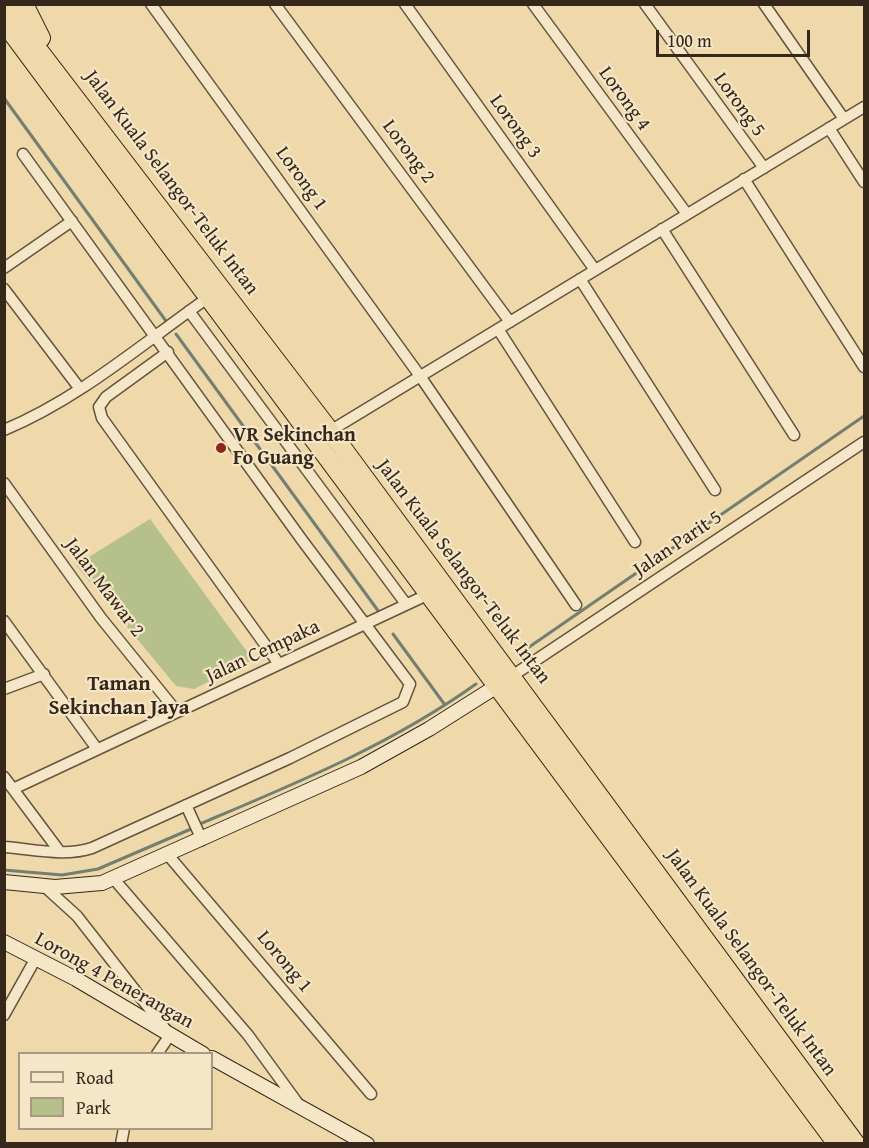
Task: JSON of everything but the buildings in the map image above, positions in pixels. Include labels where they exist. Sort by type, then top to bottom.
[{"type":"highway","points":[[24,4],[53,78]]},
{"type":"highway","name":"Jalan Kuala Selangor-Teluk Intan","points":[[4,5],[53,78],[209,297],[429,594],[504,681],[856,1143]]},
{"type":"highway","name":"Jalan Kuala Selangor-Teluk Intan","points":[[4,23],[53,78],[330,431],[504,681],[837,1143]]},
{"type":"highway","points":[[4,37],[53,78]]},
{"type":"street","name":"Lorong 1","points":[[151,4],[420,376],[576,605]]},
{"type":"street","name":"Lorong 2","points":[[275,4],[510,322]]},
{"type":"street","name":"Lorong 3","points":[[405,4],[595,270]]},
{"type":"street","name":"Lorong 4","points":[[533,4],[687,214]]},
{"type":"street","name":"Lorong 5","points":[[645,4],[764,168]]},
{"type":"street","points":[[764,4],[844,119]]},
{"type":"street","points":[[330,431],[864,106]]},
{"type":"street","points":[[829,128],[864,182]]},
{"type":"street","points":[[4,847],[60,852],[78,852],[92,848],[403,702],[410,684],[23,154]]},
{"type":"street","points":[[744,179],[864,367]]},
{"type":"street","points":[[4,268],[72,221]]},
{"type":"street","points":[[662,230],[794,435]]},
{"type":"street","points":[[580,279],[715,490]]},
{"type":"street","points":[[4,289],[80,389]]},
{"type":"street","points":[[4,430],[35,417],[80,389],[209,297]]},
{"type":"street","points":[[189,311],[406,604]]},
{"type":"street","points":[[498,329],[635,542]]},
{"type":"street","points":[[168,352],[106,397],[99,407],[102,418],[279,664]]},
{"type":"street","name":"Jalan Parit 5","points":[[504,681],[864,442]]},
{"type":"street","name":"Jalan Mawar 2","points":[[4,483],[101,618],[177,712]]},
{"type":"street","name":"Jalan Cempaka","points":[[13,789],[429,594]]},
{"type":"street","points":[[4,621],[97,749]]},
{"type":"street","points":[[4,689],[44,674]]},
{"type":"street","points":[[4,882],[44,886],[89,886],[113,878],[361,767],[429,729],[504,681]]},
{"type":"street","points":[[4,777],[60,852]]},
{"type":"street","points":[[186,805],[202,840]]},
{"type":"street","name":"Lorong 1","points":[[168,855],[371,1094]]},
{"type":"street","points":[[113,878],[248,1035],[301,1108]]},
{"type":"street","points":[[44,886],[77,916],[170,1035],[159,1052]]},
{"type":"street","name":"Lorong 4 Penerangan","points":[[4,942],[201,1052]]},
{"type":"street","points":[[4,1015],[36,958]]},
{"type":"street","points":[[213,1059],[366,1143]]},
{"type":"green space","points":[[150,519],[253,660],[194,689],[176,686],[76,565]]},
{"type":"waterway","points":[[4,98],[166,321]]},
{"type":"waterway","points":[[176,334],[379,612]]},
{"type":"waterway","points":[[519,654],[864,416]]},
{"type":"waterway","points":[[393,634],[445,705]]},
{"type":"waterway","points":[[202,823],[377,744],[444,706],[476,684]]},
{"type":"waterway","points":[[4,870],[62,875],[98,869],[191,829]]},
{"type":"place","name":"VR Sekinchan Fo Guang","points":[[221,448]]},
{"type":"district","name":"Taman Sekinchan Jaya","points":[[119,697]]}]
